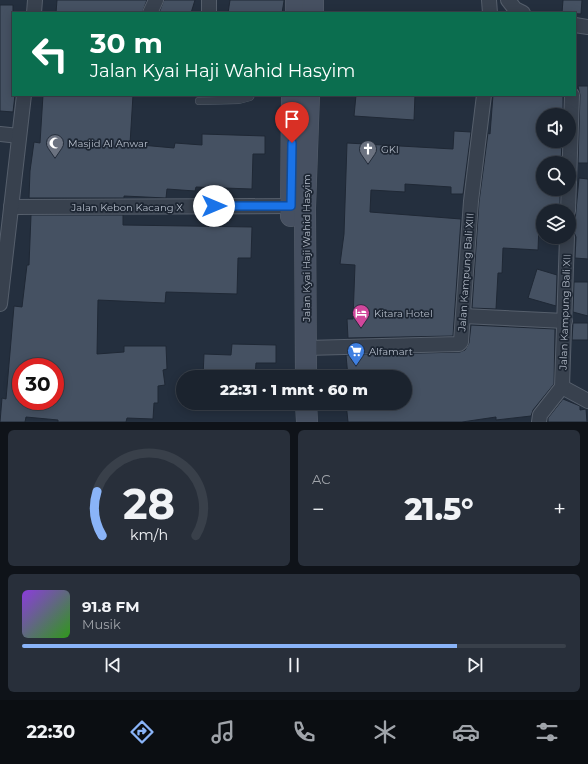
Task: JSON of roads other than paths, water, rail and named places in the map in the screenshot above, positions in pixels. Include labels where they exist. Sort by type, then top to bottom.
[{"type":"main road","points":[[296,0],[296,12]]},
{"type":"main road","points":[[313,12],[314,0]]},
{"type":"main road","name":"Jalan Kyai Haji Wahid Hasyim","points":[[292,96],[292,370]]},
{"type":"main road","name":"Jalan Kyai Haji Wahid Hasyim","points":[[306,370],[305,208],[309,96]]},
{"type":"main road","points":[[292,410],[292,422]]},
{"type":"main road","points":[[306,410],[307,422]]},
{"type":"street","points":[[34,12],[35,0]]},
{"type":"street","points":[[150,12],[156,0]]},
{"type":"street","points":[[209,0],[209,12]]},
{"type":"street","points":[[489,0],[490,12]]},
{"type":"street","points":[[508,0],[515,9],[522,12]]},
{"type":"street","points":[[576,25],[588,27]]},
{"type":"street","points":[[0,304],[24,96]]},
{"type":"street","name":"Jalan Kampung Bali XIII","points":[[306,348],[459,344],[462,339],[471,201],[484,96]]},
{"type":"street","points":[[568,204],[572,96]]},
{"type":"street","points":[[0,134],[19,136]]},
{"type":"street","name":"Jalan Kebon Kacang X","points":[[11,207],[291,206]]},
{"type":"street","name":"Jalan Kampung Bali XII","points":[[562,387],[567,244]]},
{"type":"street","points":[[463,316],[565,321]]},
{"type":"street","points":[[539,422],[539,416],[562,387],[588,401]]},
{"type":"lane","points":[[199,101],[239,100],[250,96]]},
{"type":"place","name":"Masjid Al Anwar","points":[[55,158]]},
{"type":"place","name":"GKI","points":[[368,164]]},
{"type":"place","name":"Kitara Hotel","points":[[361,328]]},
{"type":"place","name":"Alfamart","points":[[356,366]]}]
